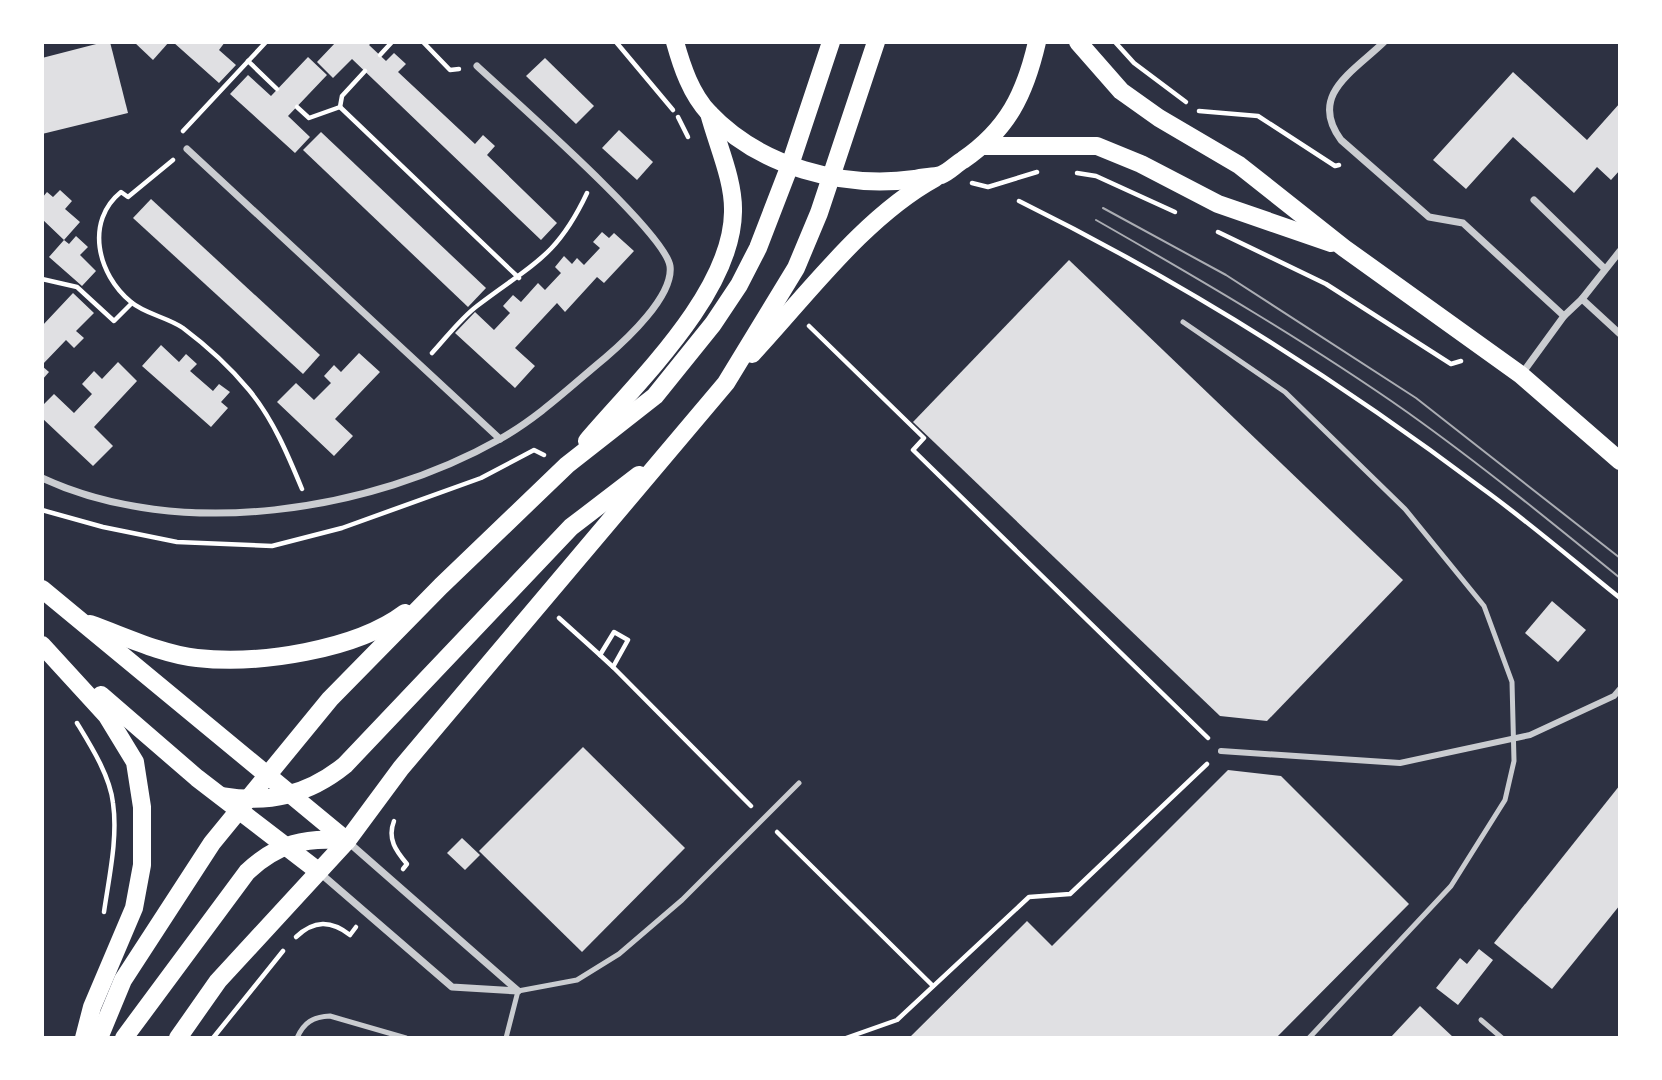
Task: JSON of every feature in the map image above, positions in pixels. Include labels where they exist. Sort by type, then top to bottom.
[{"type":"main road","points":[[675,42],[694,93],[709,113],[736,136],[790,166],[872,182],[942,174]]},
{"type":"main road","points":[[99,1038],[123,981],[212,843],[330,699],[441,586],[567,465],[655,396],[713,324],[739,285],[758,248],[790,166],[831,42]]},
{"type":"main road","points":[[726,383],[796,268],[831,176],[876,42]]},
{"type":"main road","points":[[178,1038],[218,981],[347,841],[401,768],[726,383],[869,228],[894,206],[983,146],[1004,124],[1022,94],[1037,42]]},
{"type":"main road","points":[[1078,42],[1121,91],[1159,118],[1239,165],[1344,248],[1521,375],[1620,461]]},
{"type":"main road","points":[[567,465],[680,330],[721,265],[730,237],[733,212],[709,113]]},
{"type":"main road","points":[[983,146],[1097,146],[1141,164],[1218,204],[1344,248]]},
{"type":"main road","points":[[244,804],[293,794],[329,777],[345,765],[571,527],[664,456]]},
{"type":"main road","points":[[76,619],[156,648],[196,658],[265,657],[351,640],[391,623],[441,586]]},
{"type":"main road","points":[[42,589],[347,841]]},
{"type":"main road","points":[[42,645],[222,796],[244,804],[286,845],[318,871]]},
{"type":"main road","points":[[42,645],[107,716],[135,762],[142,807],[142,866],[134,908],[92,1007],[84,1038]]},
{"type":"main road","points":[[124,1038],[247,872],[265,856],[286,845],[306,839],[347,841]]},
{"type":"street","points":[[1384,42],[1332,92],[1328,112],[1332,127],[1341,141],[1429,217],[1463,223],[1564,316]]},
{"type":"street","points":[[42,478],[87,495],[165,510],[251,512],[351,497],[408,481],[500,439],[545,408],[622,343],[660,300],[670,268],[665,252],[594,176],[477,66]]},
{"type":"street","points":[[187,149],[500,439]]},
{"type":"street","points":[[1534,200],[1604,268]]},
{"type":"street","points":[[1521,375],[1564,316],[1582,299],[1620,251]]},
{"type":"street","points":[[1582,299],[1620,334]]},
{"type":"street","points":[[1221,751],[1400,763],[1514,739],[1542,730],[1614,696],[1620,689]]},
{"type":"street","points":[[347,841],[518,991]]},
{"type":"street","points":[[318,871],[452,987],[518,991]]},
{"type":"lane","points":[[1183,321],[1285,392],[1405,509],[1484,606],[1512,682],[1514,761],[1505,800],[1451,886],[1309,1038]]},
{"type":"lane","points":[[506,1038],[518,991],[576,980],[619,954],[682,900],[799,783]]},
{"type":"lane","points":[[297,1038],[302,1025],[317,1017],[330,1016],[406,1038]]},
{"type":"lane","points":[[1481,1020],[1502,1038]]},
{"type":"path","points":[[266,42],[176,139],[187,149],[128,197],[121,192],[101,213],[98,241],[104,265],[116,286],[132,303],[180,326],[206,346],[250,391],[282,442],[307,505]]},
{"type":"path","points":[[380,55],[392,42]]},
{"type":"path","points":[[423,42],[450,70],[477,66]]},
{"type":"path","points":[[616,42],[675,112],[694,148]]},
{"type":"path","points":[[1115,42],[1133,63],[1201,112],[1258,116],[1335,166],[1361,157]]},
{"type":"path","points":[[248,61],[278,89]]},
{"type":"path","points":[[340,107],[342,96],[365,71]]},
{"type":"path","points":[[297,107],[309,117],[340,107]]},
{"type":"path","points":[[340,107],[519,278]]},
{"type":"path","points":[[942,174],[988,187],[1047,169]]},
{"type":"path","points":[[1072,172],[1096,176],[1181,215]]},
{"type":"path","points":[[420,366],[474,308],[519,278],[547,255],[571,226],[594,176]]},
{"type":"path","points":[[1019,201],[1098,240],[1200,297],[1359,399],[1485,490],[1620,598]]},
{"type":"path","points":[[1206,227],[1326,284],[1451,364],[1492,353]]},
{"type":"path","points":[[42,279],[78,287],[114,321],[132,303]]},
{"type":"path","points":[[792,310],[925,438],[913,450],[1221,751],[1070,894],[1029,897],[897,1020],[846,1038]]},
{"type":"path","points":[[542,602],[600,654],[933,986]]},
{"type":"path","points":[[600,654],[614,632],[628,640],[613,667]]},
{"type":"path","points":[[73,716],[92,748],[113,800],[113,853],[100,925]]},
{"type":"path","points":[[397,815],[391,829],[393,845],[407,864]]},
{"type":"path","points":[[292,940],[306,928],[330,923],[350,935]]},
{"type":"path","points":[[214,1038],[286,947]]},
{"type":"building","points":[[110,42],[128,113],[42,134],[42,58]]},
{"type":"building","points":[[134,42],[169,42],[153,60]]},
{"type":"building","points":[[173,42],[225,42],[219,50],[236,65],[219,83]]},
{"type":"building","points":[[336,42],[372,42],[369,45],[386,61],[394,53],[406,64],[398,72],[475,144],[483,135],[495,146],[487,155],[557,223],[541,240],[352,59],[333,78],[317,62]]},
{"type":"building","points":[[308,57],[327,75],[288,116],[310,137],[295,153],[230,94],[248,75],[271,96]]},
{"type":"building","points":[[545,58],[594,106],[576,124],[526,76]]},
{"type":"building","points":[[1513,72],[1587,140],[1620,103],[1620,170],[1611,180],[1597,167],[1574,193],[1513,137],[1466,189],[1433,160]]},
{"type":"building","points":[[619,130],[653,162],[637,180],[602,148]]},
{"type":"building","points":[[321,132],[486,288],[468,307],[303,150]]},
{"type":"building","points":[[60,190],[72,201],[65,209],[80,222],[64,240],[42,219],[42,198],[47,192],[53,197]]},
{"type":"building","points":[[151,199],[320,355],[303,374],[133,218]]},
{"type":"building","points":[[602,232],[609,238],[614,233],[634,251],[604,283],[597,277],[565,312],[557,303],[515,348],[535,366],[515,388],[455,333],[475,312],[494,330],[510,313],[503,306],[513,295],[521,302],[538,283],[545,290],[561,273],[555,267],[564,256],[572,264],[577,258],[584,265],[600,248],[593,242]]},
{"type":"building","points":[[76,236],[88,247],[80,255],[96,271],[82,286],[49,257],[64,240],[69,244]]},
{"type":"building","points":[[1069,260],[1403,580],[1267,721],[1220,716],[913,422]]},
{"type":"building","points":[[73,293],[94,313],[76,331],[84,338],[74,348],[66,340],[42,365],[42,326]]},
{"type":"building","points":[[161,345],[179,362],[186,354],[197,364],[190,371],[213,391],[219,384],[230,392],[221,402],[228,408],[211,427],[142,366]]},
{"type":"building","points":[[359,353],[380,372],[335,419],[353,436],[334,456],[277,402],[296,383],[314,400],[331,383],[324,376],[334,365],[341,372]]},
{"type":"building","points":[[118,362],[137,381],[94,427],[113,446],[93,466],[42,418],[42,406],[54,394],[74,413],[92,394],[82,384],[94,371],[102,379]]},
{"type":"building","points":[[42,366],[49,372],[42,380]]},
{"type":"building","points":[[1552,601],[1586,630],[1558,662],[1525,633]]},
{"type":"building","points":[[583,747],[685,848],[582,952],[479,851]]},
{"type":"building","points":[[1228,770],[1281,776],[1409,904],[1276,1038],[909,1038],[1027,921],[1052,946]]},
{"type":"building","points":[[1620,785],[1620,905],[1552,989],[1494,943]]},
{"type":"building","points":[[462,838],[480,855],[465,870],[447,853]]},
{"type":"building","points":[[1479,949],[1493,960],[1458,1005],[1436,988],[1460,958],[1467,964]]},
{"type":"building","points":[[1420,1006],[1454,1038],[1390,1038]]},
{"type":"tram line","points":[[1103,208],[1226,275],[1416,398],[1620,558]]},
{"type":"tram line","points":[[1096,220],[1253,312],[1369,386],[1488,472],[1620,578]]}]
